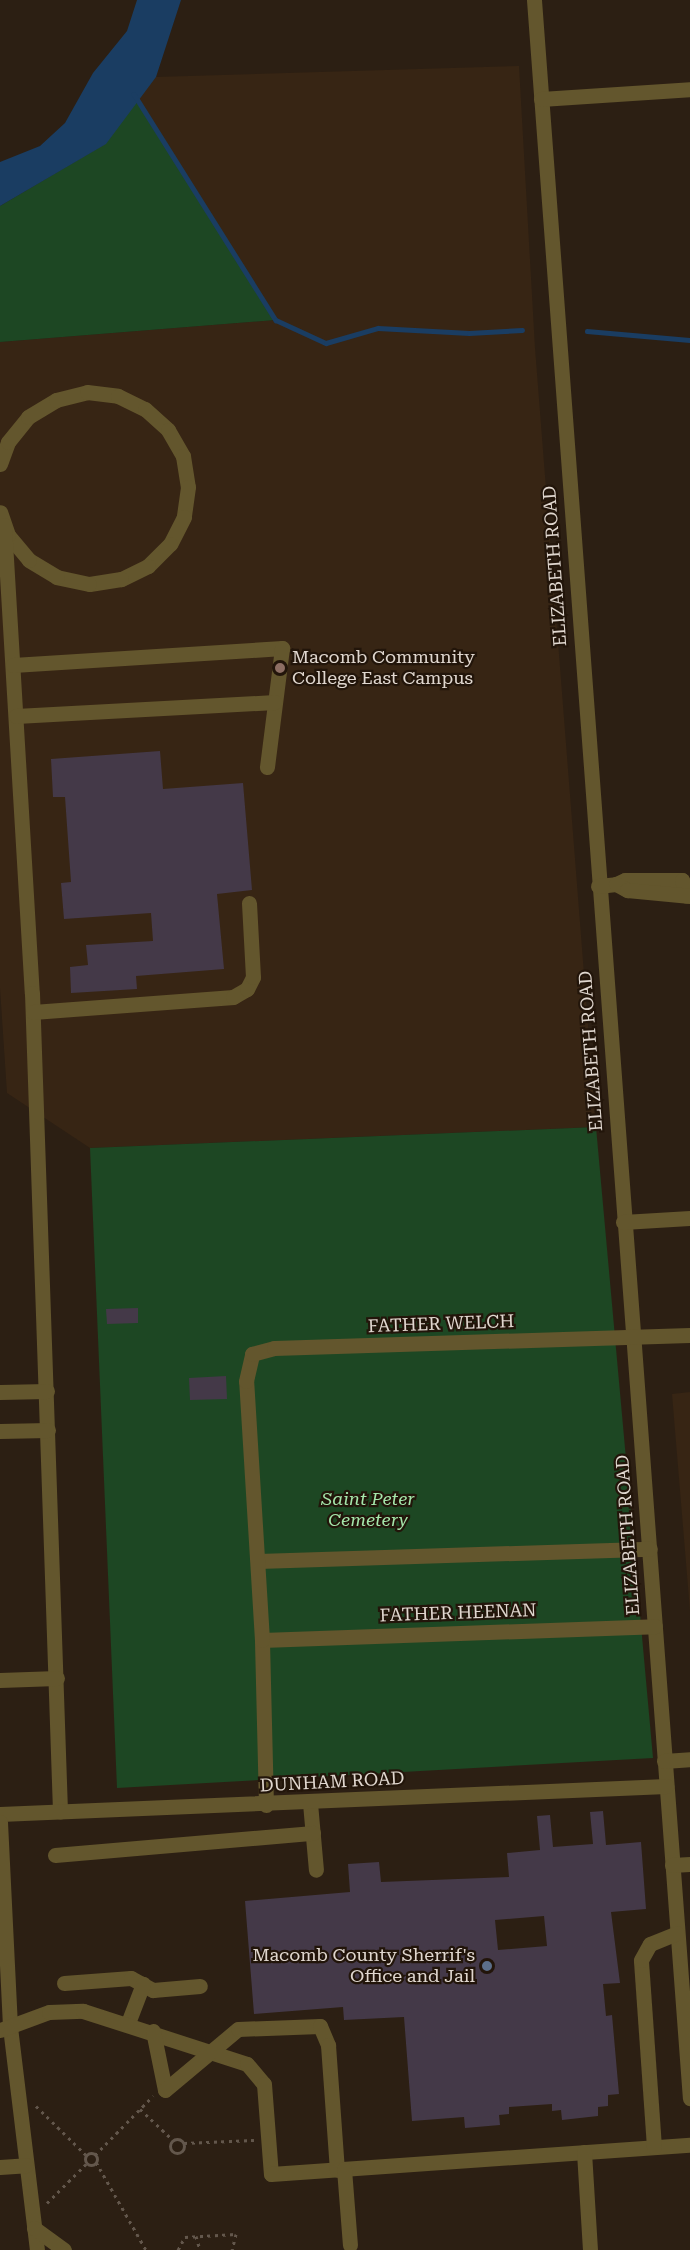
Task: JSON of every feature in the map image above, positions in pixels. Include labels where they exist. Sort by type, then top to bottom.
[{"type":"street","name":"ELIZABETH ROAD","points":[[534,0],[598,886],[690,2098]]},
{"type":"street","points":[[540,99],[690,89]]},
{"type":"street","points":[[0,464],[8,442],[28,417],[56,400],[87,392],[118,396],[146,409],[168,430],[183,456],[188,487],[183,517],[170,544],[148,566],[121,579],[88,584],[57,577],[29,560],[2,519]]},
{"type":"street","points":[[2,519],[13,665],[33,1012],[60,1812]]},
{"type":"street","points":[[13,665],[282,648],[267,767]]},
{"type":"street","points":[[16,716],[275,702]]},
{"type":"street","points":[[598,886],[616,884],[627,890],[688,896]]},
{"type":"street","points":[[33,1012],[233,997],[254,977],[249,903]]},
{"type":"street","points":[[623,1222],[690,1218]]},
{"type":"street","name":"FATHER WELCH","points":[[258,1561],[246,1381],[252,1354],[274,1348],[632,1339],[690,1335]]},
{"type":"street","points":[[0,1392],[47,1391]]},
{"type":"street","points":[[0,1431],[48,1430]]},
{"type":"street","points":[[266,1805],[258,1561],[650,1549]]},
{"type":"street","name":"FATHER HEENAN","points":[[262,1640],[655,1626]]},
{"type":"street","points":[[0,1680],[57,1678]]},
{"type":"street","points":[[664,1761],[690,1759]]},
{"type":"street","name":"DUNHAM ROAD","points":[[0,1814],[266,1805],[666,1786]]},
{"type":"street","points":[[310,1803],[316,1870]]},
{"type":"street","points":[[0,1822],[5,2029],[17,2088],[37,2250]]},
{"type":"street","points":[[55,1855],[313,1833]]},
{"type":"street","points":[[672,1865],[690,1864]]},
{"type":"street","points":[[654,2147],[641,1960],[650,1944],[677,1933]]},
{"type":"street","points":[[64,1983],[131,1978],[153,1990],[200,1986]]},
{"type":"street","points":[[128,2023],[142,1984]]},
{"type":"street","points":[[5,2029],[33,2016],[67,2011],[99,2013],[247,2064],[264,2084],[271,2174],[690,2145]]},
{"type":"street","points":[[153,2031],[162,2088],[171,2090],[238,2029],[320,2025],[328,2045],[350,2245]]},
{"type":"street","points":[[584,2152],[590,2250]]},
{"type":"street","points":[[0,2167],[26,2165]]},
{"type":"street","points":[[33,2223],[64,2250]]},
{"type":"path","points":[[17,2088],[86,2155],[87,2163]]},
{"type":"path","points":[[86,2155],[95,2155],[162,2088]]},
{"type":"path","points":[[140,2109],[173,2140],[184,2144],[256,2139]]},
{"type":"path","points":[[173,2140],[170,2147],[175,2152],[183,2150],[184,2144]]},
{"type":"path","points":[[95,2155],[96,2162],[146,2250]]},
{"type":"path","points":[[33,2223],[87,2163],[96,2162]]},
{"type":"path","points":[[178,2250],[185,2237],[236,2234],[232,2250]]},
{"type":"path","points":[[196,2236],[200,2250]]},
{"type":"shaded area","name":"Macomb Community College East Campus","points":[[519,66],[535,348],[596,1127],[90,1148],[7,1093],[0,988],[0,342],[276,320],[137,99],[156,77]]},
{"type":"shaded area","points":[[690,1392],[690,1611],[672,1394]]},
{"type":"green space","points":[[137,99],[276,320],[0,342],[0,206],[105,144]]},
{"type":"green space","name":"Saint Peter Cemetery","points":[[596,1127],[653,1758],[117,1788],[90,1148]]},
{"type":"water","points":[[137,0],[181,0],[156,77],[106,144],[0,206],[0,162],[40,146],[65,123],[93,73],[127,31]]},
{"type":"building","points":[[160,751],[163,789],[243,783],[252,890],[217,894],[224,969],[136,976],[137,989],[71,993],[70,967],[88,965],[86,945],[153,941],[151,913],[64,919],[61,883],[71,882],[65,797],[53,797],[51,759]]},
{"type":"building","points":[[138,1308],[138,1323],[107,1324],[106,1309]]},
{"type":"building","points":[[226,1376],[227,1399],[190,1400],[189,1378]]},
{"type":"building","name":"Macomb County Sherrif's Office and Jail","points":[[603,1811],[606,1845],[641,1842],[646,1909],[611,1912],[620,1983],[603,1984],[606,2016],[612,2015],[619,2094],[608,2095],[608,2106],[598,2107],[598,2116],[562,2120],[561,2110],[552,2111],[552,2104],[509,2107],[509,2114],[499,2115],[500,2125],[465,2128],[464,2117],[412,2121],[404,2017],[344,2020],[343,2007],[254,2014],[245,1901],[350,1892],[348,1864],[379,1862],[381,1882],[509,1877],[507,1853],[540,1850],[537,1816],[550,1815],[553,1847],[593,1844],[590,1812]],"holes":[[[544,1916],[547,1946],[498,1950],[495,1920]]]},
{"type":"waterway","points":[[134,94],[276,320],[326,343],[378,328],[469,333],[522,330]]},
{"type":"waterway","points":[[587,331],[690,340]]},
{"type":"place","name":"Macomb Community College East Campus","points":[[280,668]]},
{"type":"place","name":"Macomb County Sherrif's Office and Jail","points":[[487,1966]]}]
